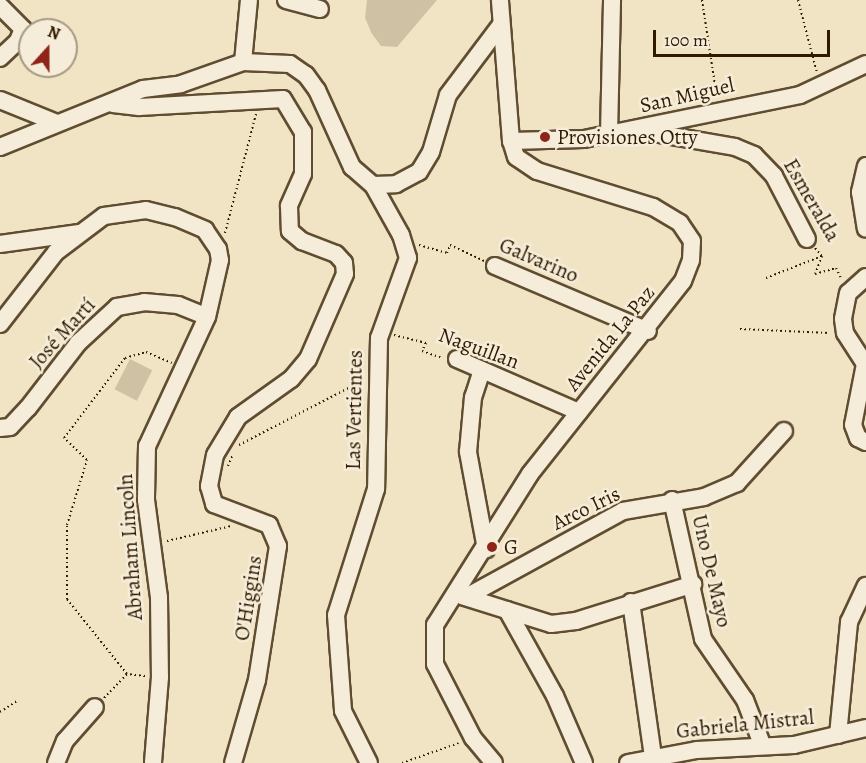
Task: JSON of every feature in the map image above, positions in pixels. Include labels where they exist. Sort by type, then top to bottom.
[{"type":"street","points":[[0,147],[57,123],[112,104],[143,89],[181,84],[243,62],[249,0]]},
{"type":"street","points":[[286,0],[320,9]]},
{"type":"street","name":"Avenida La Paz","points":[[494,763],[473,738],[435,664],[433,644],[435,625],[460,595],[524,484],[579,412],[648,331],[683,281],[691,260],[692,241],[680,223],[653,207],[524,165],[511,141],[500,26],[500,0]]},
{"type":"street","points":[[609,134],[612,0]]},
{"type":"street","points":[[0,6],[23,29],[18,40],[0,58]]},
{"type":"street","points":[[373,185],[396,184],[419,172],[431,152],[448,95],[500,26]]},
{"type":"street","name":"Las Vertientes","points":[[243,62],[290,64],[306,75],[352,167],[373,185],[401,235],[408,258],[379,338],[375,374],[376,489],[336,615],[343,711],[369,763]]},
{"type":"street","name":"San Miguel","points":[[511,141],[553,142],[609,134],[719,109],[800,95],[866,64]]},
{"type":"street","points":[[112,104],[139,107],[261,97]]},
{"type":"street","name":"O'Higgins","points":[[233,763],[257,680],[278,546],[269,525],[214,504],[208,486],[215,455],[238,417],[291,379],[308,359],[345,273],[336,254],[302,241],[290,231],[289,206],[303,174],[303,132],[283,99],[261,97]]},
{"type":"street","points":[[0,100],[57,123]]},
{"type":"street","name":"Esmeralda","points":[[634,130],[735,147],[754,155],[774,176],[807,239]]},
{"type":"street","points":[[866,166],[860,192],[866,229]]},
{"type":"street","points":[[0,324],[56,252],[79,232],[104,216],[146,210],[205,231],[218,249],[220,260]]},
{"type":"street","points":[[0,244],[79,232]]},
{"type":"street","name":"Abraham Lincoln","points":[[153,763],[160,677],[152,545],[146,500],[147,446],[186,369],[207,317],[220,260]]},
{"type":"street","name":"Galvarino","points":[[495,266],[648,331]]},
{"type":"street","points":[[866,277],[848,293],[848,339],[861,353],[865,374],[854,432],[866,442]]},
{"type":"street","name":"José Martí","points":[[0,428],[10,427],[28,408],[78,343],[117,307],[144,302],[178,305],[207,317]]},
{"type":"street","name":"Naguillan","points":[[457,359],[579,412]]},
{"type":"street","points":[[482,370],[473,397],[468,452],[486,549]]},
{"type":"street","name":"Arco Iris","points":[[460,595],[623,511],[672,500],[704,497],[737,483],[784,431]]},
{"type":"street","name":"Uno De Mayo","points":[[672,500],[693,584],[703,639],[745,700],[762,744]]},
{"type":"street","points":[[460,595],[551,624],[576,621],[693,584]]},
{"type":"street","points":[[838,735],[849,622],[866,586]]},
{"type":"street","points":[[631,602],[653,757]]},
{"type":"street","points":[[507,610],[555,696],[584,763]]},
{"type":"street","points":[[56,763],[65,741],[95,707]]},
{"type":"street","name":"Gabriela Mistral","points":[[628,763],[653,757],[762,744],[794,745],[866,728]]},
{"type":"path","points":[[702,0],[719,109]]},
{"type":"path","points":[[798,0],[821,86]]},
{"type":"path","points":[[220,260],[233,189],[261,97]]},
{"type":"path","name":"Esmeralda","points":[[807,239],[822,256],[815,273],[836,268],[848,293]]},
{"type":"path","name":"Galvarino","points":[[417,244],[447,253],[450,245],[495,266]]},
{"type":"path","points":[[766,278],[822,256]]},
{"type":"path","points":[[740,329],[848,339]]},
{"type":"path","name":"Naguillan","points":[[379,338],[388,341],[390,334],[426,343],[422,351],[457,359]]},
{"type":"path","points":[[160,677],[127,674],[67,599],[67,525],[87,460],[64,438],[125,358],[146,352],[186,369]]},
{"type":"path","points":[[223,478],[237,446],[375,374]]},
{"type":"path","points":[[152,545],[238,524]]},
{"type":"path","points":[[95,707],[127,674]]},
{"type":"path","points":[[0,712],[17,701]]},
{"type":"path","points":[[402,763],[473,738]]},
{"type":"shaded area","points":[[367,0],[437,0],[397,47],[381,46],[372,34],[365,18]]},
{"type":"shaded area","points":[[130,359],[152,370],[137,401],[115,389]]},
{"type":"place","name":"Provisiones Otty","points":[[545,137]]},
{"type":"place","name":"G","points":[[492,547]]}]
